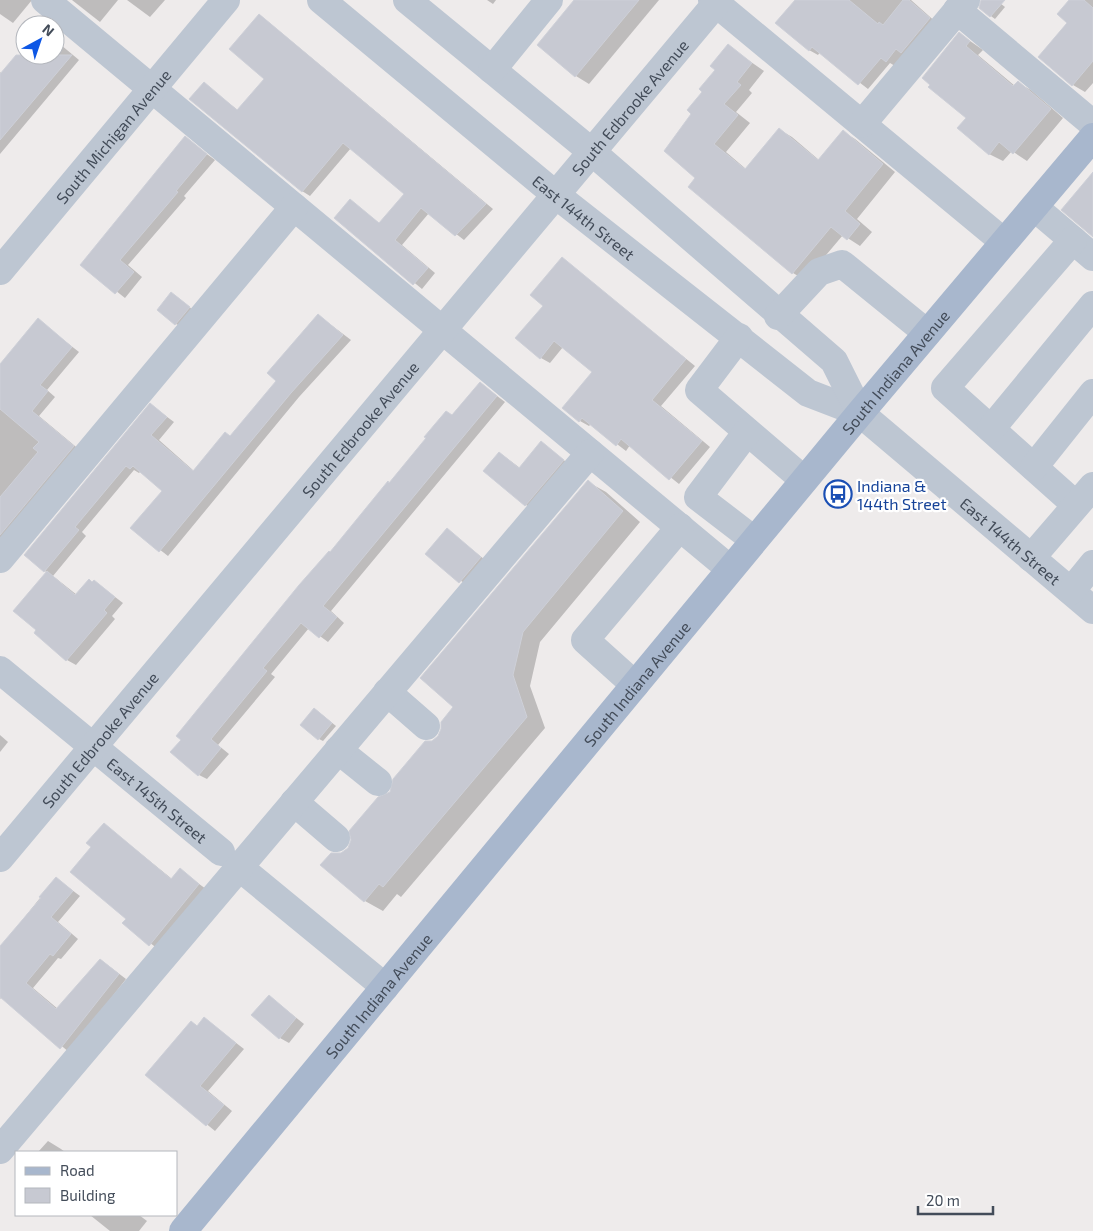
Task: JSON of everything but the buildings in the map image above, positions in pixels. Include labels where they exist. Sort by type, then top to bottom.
[{"type":"main road","name":"South Indiana Avenue","points":[[183,1231],[754,540],[1093,137]]},
{"type":"street","points":[[45,0],[730,570]]},
{"type":"street","name":"South Michigan Avenue","points":[[0,271],[226,0]]},
{"type":"street","name":"East 144th Street","points":[[321,0],[556,195],[808,393],[860,413],[1093,610]]},
{"type":"street","name":"East 144th Street","points":[[407,0],[592,152],[778,316],[834,361],[860,413]]},
{"type":"street","points":[[492,70],[549,0]]},
{"type":"street","points":[[716,1],[1004,242]]},
{"type":"street","name":"South Edbrooke Avenue","points":[[0,858],[592,152],[716,1]]},
{"type":"street","points":[[862,124],[962,5],[1093,124]]},
{"type":"street","points":[[0,559],[294,207]]},
{"type":"street","points":[[1031,558],[1085,496],[1034,467],[945,388],[1083,249],[1034,207]]},
{"type":"street","points":[[778,316],[819,272],[842,264],[927,333]]},
{"type":"street","points":[[991,429],[1093,305]]},
{"type":"street","points":[[739,337],[699,390],[804,480]]},
{"type":"street","points":[[1034,467],[1093,393]]},
{"type":"street","points":[[748,432],[698,497],[754,540]]},
{"type":"street","points":[[0,1150],[230,860],[294,802],[590,453]]},
{"type":"street","points":[[635,685],[585,640],[680,527]]},
{"type":"street","points":[[1070,591],[1093,564]]},
{"type":"street","name":"East 145th Street","points":[[0,670],[385,987]]},
{"type":"street","points":[[387,692],[426,726]]},
{"type":"street","points":[[338,750],[378,782]]},
{"type":"street","points":[[294,802],[336,838]]},
{"type":"place","name":"Indiana & 144th Street","points":[[838,494]]}]
